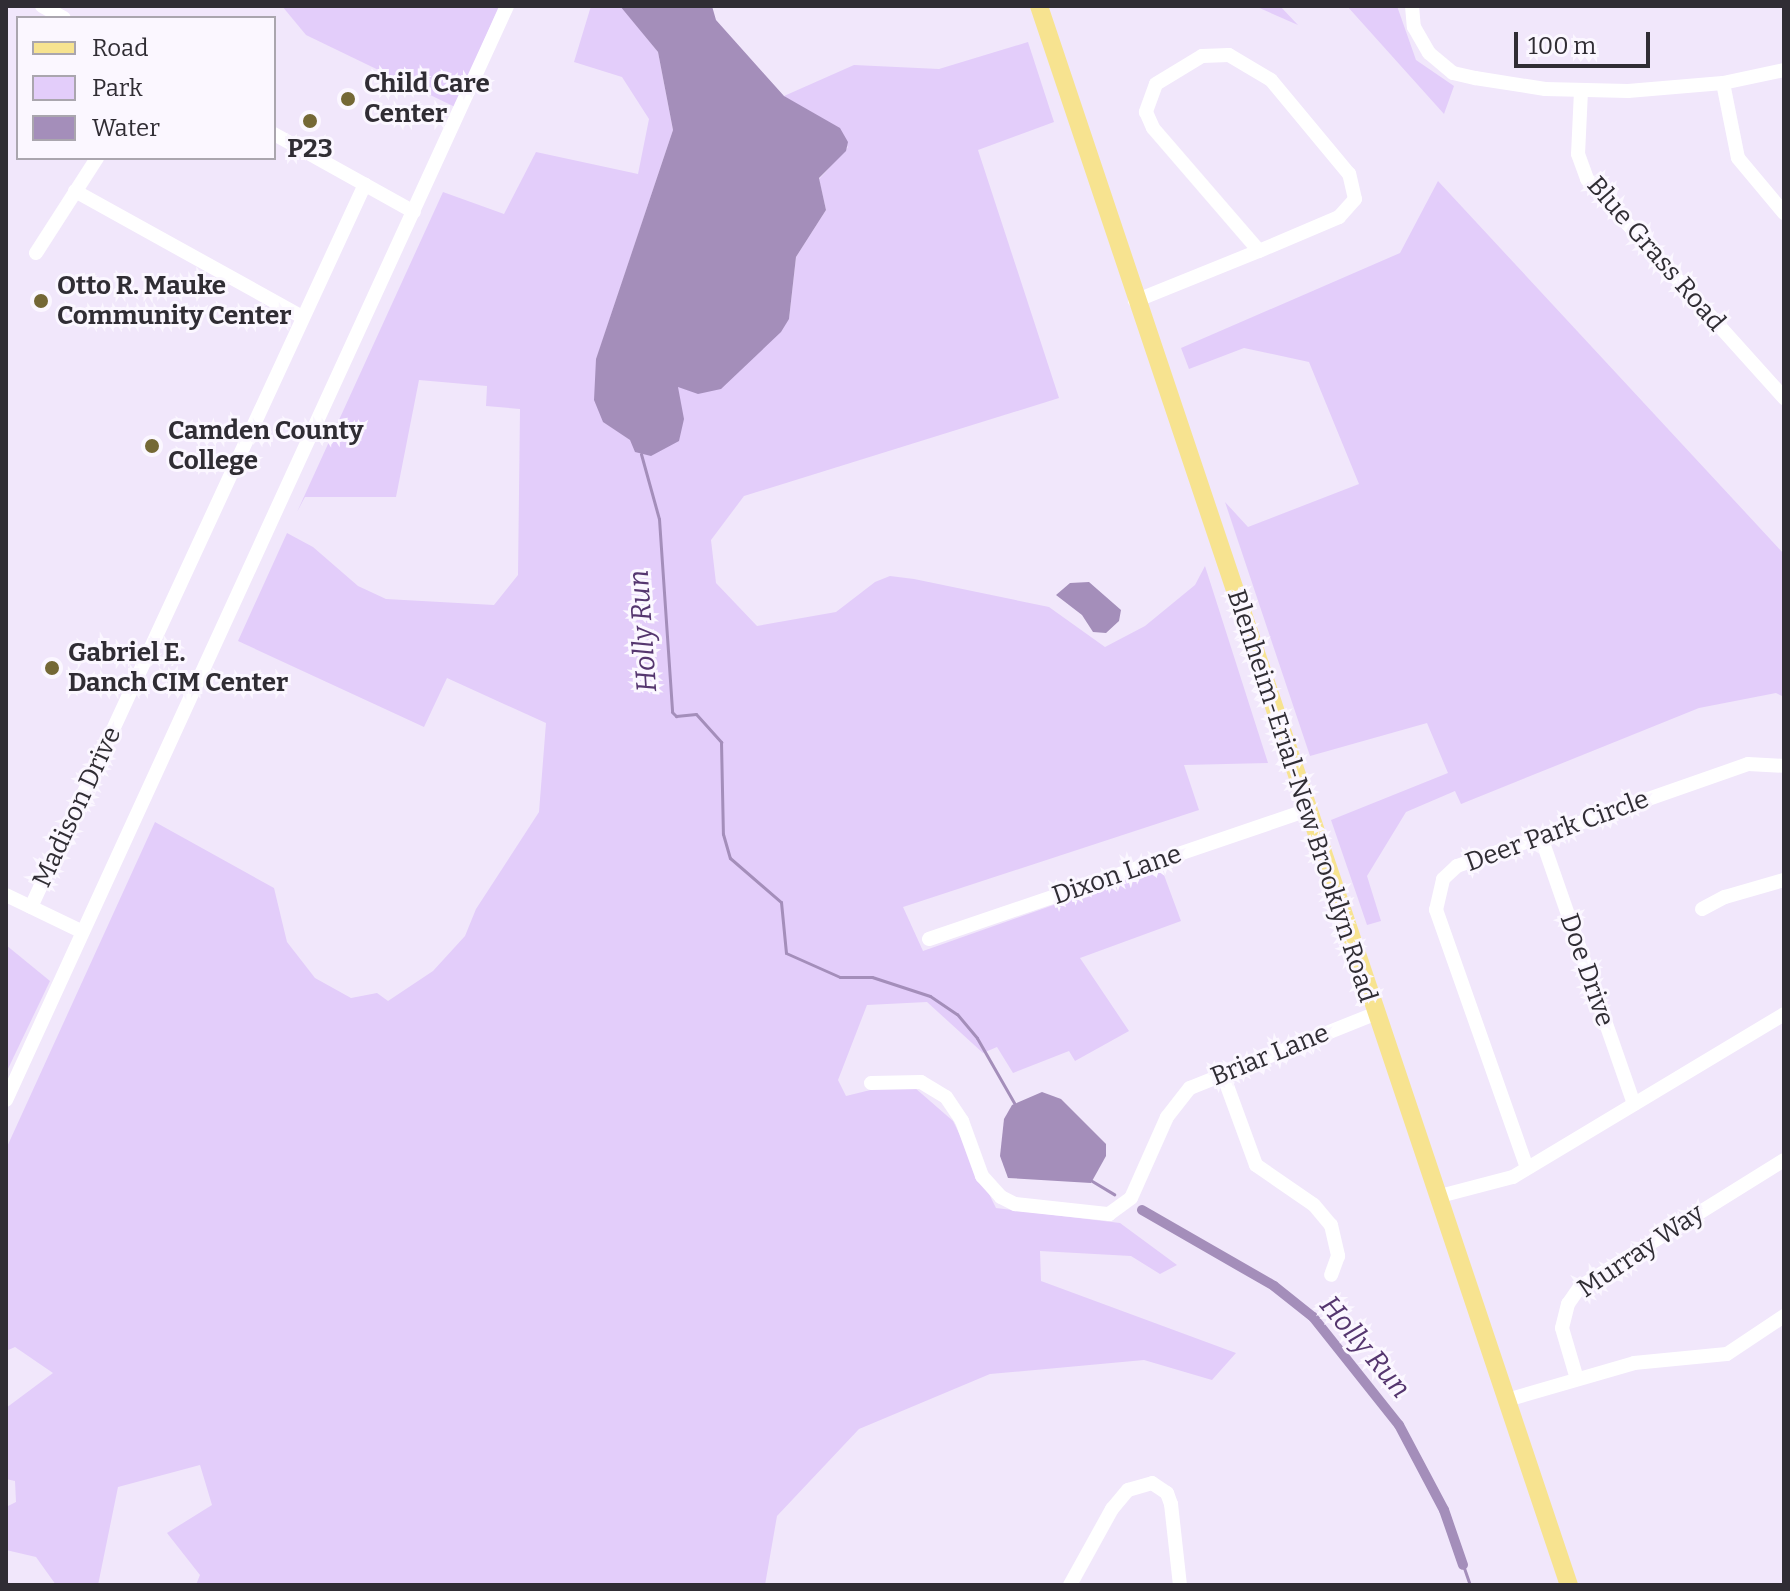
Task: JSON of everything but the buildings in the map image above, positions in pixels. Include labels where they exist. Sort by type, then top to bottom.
[{"type":"main road","name":"Blenheim-Erial-New Brooklyn Road","points":[[1039,6],[1374,1014],[1440,1196],[1569,1585]]},
{"type":"street","points":[[42,6],[60,16]]},
{"type":"street","points":[[6,1100],[507,6]]},
{"type":"street","points":[[1412,6],[1423,44],[1453,73],[1581,91],[1723,83],[1784,70]]},
{"type":"street","points":[[1135,301],[1259,251],[1339,217],[1355,199],[1355,186],[1271,80],[1229,55],[1202,56],[1156,84],[1146,112],[1153,128],[1259,251]]},
{"type":"street","points":[[1723,83],[1738,158],[1784,213]]},
{"type":"street","name":"Blue Grass Road","points":[[1581,91],[1578,154],[1587,179],[1784,398]]},
{"type":"street","points":[[276,135],[414,212]]},
{"type":"street","points":[[36,253],[96,160]]},
{"type":"street","name":"Madison Drive","points":[[31,907],[365,184]]},
{"type":"street","points":[[75,191],[302,317]]},
{"type":"street","name":"Deer Park Circle","points":[[1527,1168],[1436,910],[1443,879],[1457,866],[1748,764],[1784,766]]},
{"type":"street","name":"Dixon Lane","points":[[929,939],[1306,811]]},
{"type":"street","name":"Doe Drive","points":[[1541,837],[1634,1104]]},
{"type":"street","points":[[1702,909],[1784,880]]},
{"type":"street","points":[[6,895],[83,932]]},
{"type":"street","name":"Briar Lane","points":[[871,1083],[921,1082],[946,1097],[962,1121],[982,1176],[1001,1197],[1015,1204],[1109,1214],[1120,1209],[1133,1193],[1177,1103],[1190,1088],[1222,1072],[1374,1014]]},
{"type":"street","points":[[1440,1196],[1482,1188],[1527,1168],[1784,1014]]},
{"type":"street","points":[[1222,1072],[1256,1165],[1314,1205],[1331,1225],[1338,1256],[1331,1275]]},
{"type":"street","name":"Murray Way","points":[[1577,1379],[1562,1328],[1568,1304],[1580,1287],[1784,1160]]},
{"type":"street","points":[[1507,1400],[1634,1363],[1727,1354],[1784,1316]]},
{"type":"street","points":[[1070,1585],[1112,1509],[1128,1490],[1152,1483],[1167,1493],[1171,1504],[1180,1585]]},
{"type":"green space","points":[[282,6],[499,6],[455,107],[306,35]]},
{"type":"green space","points":[[591,6],[621,6],[658,52],[673,130],[596,360],[679,441],[678,386],[789,319],[796,257],[826,210],[819,179],[848,147],[784,96],[854,65],[939,69],[1028,42],[1054,122],[978,150],[1059,398],[744,496],[711,540],[716,583],[757,626],[836,612],[875,582],[890,576],[914,579],[1049,607],[1105,647],[1145,626],[1195,585],[1205,566],[1268,763],[1184,765],[1199,810],[903,907],[923,951],[1161,867],[1181,921],[1080,958],[1129,1031],[1075,1061],[1069,1051],[1013,1073],[997,1047],[983,1053],[927,1002],[867,1005],[838,1080],[846,1096],[907,1081],[953,1121],[996,1208],[1120,1223],[1177,1265],[1160,1274],[1131,1256],[1040,1251],[1041,1281],[1236,1353],[1212,1380],[1144,1360],[990,1374],[859,1429],[777,1516],[765,1585],[196,1585],[200,1575],[167,1533],[212,1505],[200,1465],[118,1487],[98,1585],[56,1585],[36,1557],[6,1550],[6,1507],[16,1502],[15,1481],[6,1479],[6,1408],[53,1373],[15,1347],[6,1351],[6,1149],[155,822],[274,888],[287,942],[315,978],[351,998],[377,993],[388,1001],[433,971],[465,936],[476,909],[539,812],[546,723],[447,678],[424,727],[238,641],[287,533],[313,547],[358,586],[386,599],[494,605],[518,575],[520,409],[486,406],[487,386],[419,380],[396,497],[305,497],[297,512],[443,192],[504,214],[536,152],[638,174],[649,119],[622,77],[574,62]]},
{"type":"green space","points":[[1255,6],[1280,6],[1298,25]]},
{"type":"green space","points":[[1347,6],[1397,6],[1416,60],[1454,86],[1444,114]]},
{"type":"green space","points":[[1438,181],[1784,554],[1784,697],[1776,693],[1699,708],[1461,804],[1455,791],[1406,812],[1367,876],[1381,921],[1367,925],[1331,820],[1448,773],[1427,723],[1310,756],[1225,502],[1248,527],[1359,484],[1309,362],[1244,348],[1189,369],[1181,348],[1400,253]]},
{"type":"green space","points":[[6,945],[50,981],[6,1073]]},
{"type":"water","points":[[620,6],[712,6],[716,20],[784,96],[840,128],[848,142],[846,151],[819,178],[826,210],[796,257],[789,319],[781,332],[721,389],[698,394],[678,387],[684,419],[679,441],[651,456],[635,452],[630,440],[603,422],[594,400],[596,359],[673,130],[658,52]]},
{"type":"water","points":[[1089,582],[1121,610],[1119,621],[1106,633],[1093,632],[1082,615],[1056,595],[1070,583]]},
{"type":"water","points":[[1042,1092],[1061,1099],[1106,1144],[1106,1156],[1091,1183],[1008,1178],[1000,1156],[1004,1119],[1012,1105]]},
{"type":"waterway","name":"Holly Run","points":[[641,454],[659,519],[672,712],[676,716],[696,714],[721,742],[723,834],[730,858],[781,902],[786,953],[840,977],[872,977],[930,996],[957,1014],[977,1038],[1016,1106]]},
{"type":"waterway","name":"Holly Run","points":[[1092,1181],[1114,1194]]},
{"type":"waterway","name":"Holly Run","points":[[1142,1210],[1274,1286],[1313,1317],[1399,1425],[1444,1510],[1463,1565]]},
{"type":"waterway","name":"Holly Run","points":[[1463,1565],[1470,1585]]},
{"type":"place","name":"Child Care Center","points":[[348,99]]},
{"type":"place","name":"P23","points":[[310,121]]},
{"type":"place","name":"Otto R. Mauke Community Center","points":[[41,301]]},
{"type":"place","name":"Camden County College","points":[[152,446]]},
{"type":"place","name":"Gabriel E. Danch CIM Center","points":[[52,668]]}]
